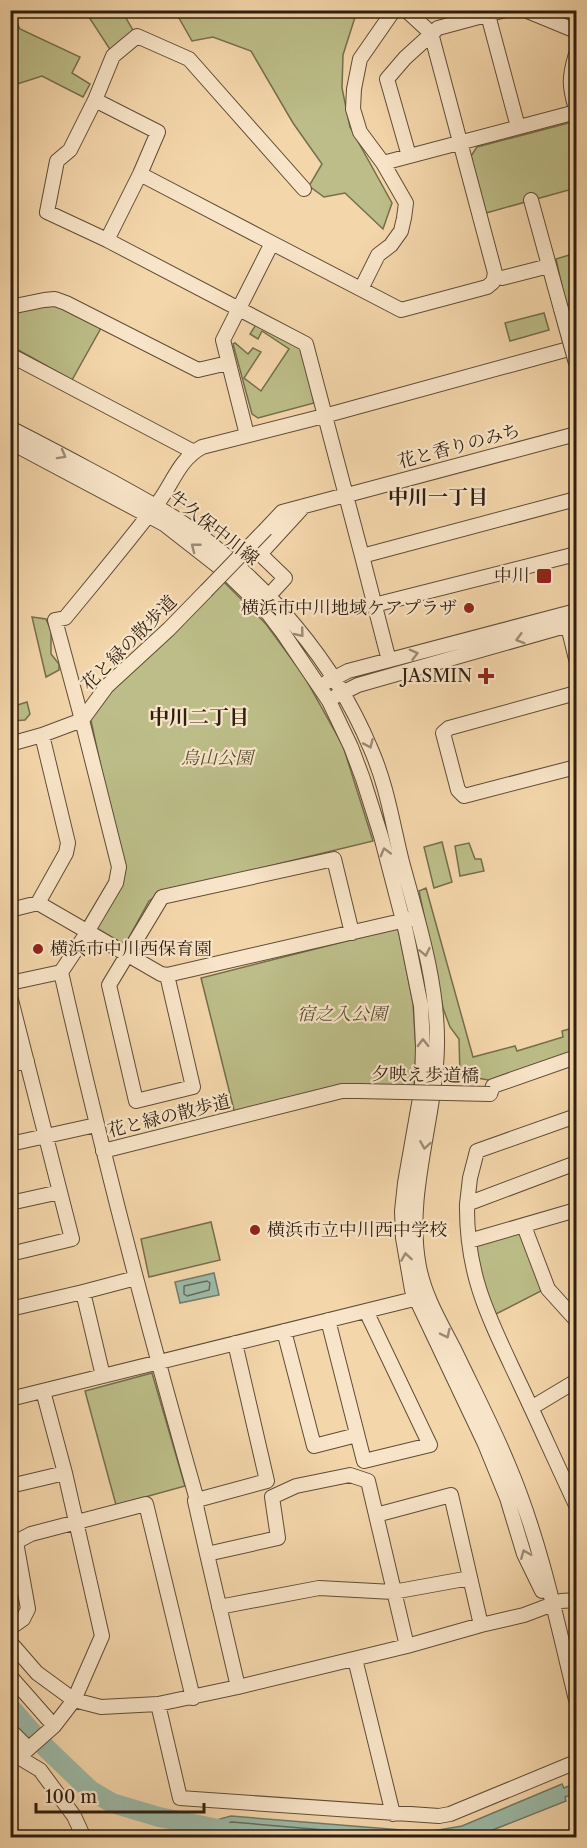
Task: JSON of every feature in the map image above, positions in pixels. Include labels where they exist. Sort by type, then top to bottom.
[{"type":"street","points":[[361,289],[378,255],[391,245],[401,231],[404,218],[405,203],[383,163],[360,132],[353,109],[360,59],[394,10]]},
{"type":"street","points":[[140,174],[400,310],[487,286],[493,282],[495,273],[431,33],[406,10]]},
{"type":"street","points":[[409,156],[387,79],[438,28],[506,10]]},
{"type":"street","points":[[525,10],[576,31]]},
{"type":"street","points":[[488,15],[518,128]]},
{"type":"street","points":[[304,189],[189,59],[136,36],[113,56],[95,100],[70,150],[57,161],[47,212],[106,240],[306,344],[387,653]]},
{"type":"street","points":[[383,163],[576,111],[570,89],[570,75],[576,54]]},
{"type":"street","points":[[95,100],[158,132],[140,174],[106,240]]},
{"type":"street","points":[[531,200],[576,363]]},
{"type":"street","points":[[247,435],[223,340],[272,243]]},
{"type":"street","points":[[502,278],[549,266]]},
{"type":"street","points":[[10,307],[55,299],[198,370],[228,363]]},
{"type":"street","points":[[10,744],[82,720],[72,697],[55,620],[65,618],[151,510],[182,464],[194,452],[202,447],[576,347]]},
{"type":"street","points":[[10,355],[194,452]]},
{"type":"street","name":"牛久保中川線","points":[[10,428],[214,547],[256,583],[299,632],[334,678],[370,747],[386,788],[435,999],[437,1043],[434,1088],[416,1199],[415,1222],[421,1297]]},
{"type":"street","name":"花と香りのみち","points":[[266,529],[282,512],[576,434]]},
{"type":"street","name":"牛久保中川線","points":[[10,442],[151,510],[248,593],[283,633],[329,701],[363,779],[403,921],[421,1005],[422,1087],[402,1211],[407,1264],[421,1297]]},
{"type":"street","points":[[362,556],[576,499]]},
{"type":"street","points":[[274,590],[285,578],[260,554],[304,506]]},
{"type":"street","name":"花と緑の散歩道","points":[[266,529],[169,629],[104,689],[82,720],[119,867],[116,883],[88,932],[61,972],[103,1151],[342,1091],[359,1091]]},
{"type":"street","points":[[374,605],[576,554]]},
{"type":"street","points":[[320,687],[348,671],[571,618]]},
{"type":"street","points":[[571,618],[576,659]]},
{"type":"street","points":[[329,701],[358,685],[571,618]]},
{"type":"street","points":[[72,697],[104,689]]},
{"type":"street","points":[[576,693],[449,728],[443,733],[458,790],[464,796],[576,766]]},
{"type":"street","points":[[38,903],[66,853],[68,843],[42,735]]},
{"type":"street","points":[[167,975],[193,1087],[136,1101],[109,985],[162,897],[334,859],[352,933]]},
{"type":"street","points":[[10,910],[38,903],[160,974],[167,975],[417,918]]},
{"type":"street","points":[[10,983],[61,972]]},
{"type":"street","points":[[10,996],[49,1134],[72,1239],[10,1254]]},
{"type":"street","name":"夕映え歩道橋","points":[[359,1091],[490,1094],[493,1086],[576,1057]]},
{"type":"street","points":[[10,1065],[27,1061]]},
{"type":"street","points":[[576,1116],[477,1151],[470,1178],[467,1204],[474,1274],[483,1305],[531,1408],[571,1481],[576,1505]]},
{"type":"street","points":[[10,1144],[96,1125]]},
{"type":"street","points":[[103,1151],[197,1500],[195,1501],[238,1688]]},
{"type":"street","points":[[467,1204],[576,1163]]},
{"type":"street","points":[[10,1203],[60,1192]]},
{"type":"street","points":[[469,1241],[576,1210]]},
{"type":"street","points":[[524,1226],[548,1289],[576,1320]]},
{"type":"street","points":[[10,1309],[136,1278]]},
{"type":"street","points":[[83,1292],[103,1376]]},
{"type":"street","points":[[10,1399],[421,1297],[507,1498],[524,1554],[542,1592],[553,1605],[576,1700]]},
{"type":"street","points":[[328,1320],[364,1461],[430,1444],[366,1311]]},
{"type":"street","points":[[284,1331],[314,1446],[357,1435]]},
{"type":"street","points":[[197,1500],[267,1481],[235,1343]]},
{"type":"street","points":[[531,1408],[576,1381]]},
{"type":"street","points":[[21,1751],[54,1726],[74,1700],[102,1636],[44,1391]]},
{"type":"street","points":[[10,1486],[65,1473]]},
{"type":"street","points":[[207,1554],[278,1538],[272,1497],[296,1486],[350,1475],[368,1481],[407,1646]]},
{"type":"street","points":[[376,1515],[451,1495],[481,1625]]},
{"type":"street","points":[[10,1628],[22,1619],[28,1610],[16,1542],[31,1534],[146,1504],[193,1698]]},
{"type":"street","points":[[219,1607],[319,1588],[393,1592],[470,1578]]},
{"type":"street","points":[[10,1641],[37,1673],[74,1700],[101,1707],[158,1704],[238,1688],[407,1646],[524,1615],[561,1601],[576,1600]]},
{"type":"street","points":[[354,1659],[393,1814]]},
{"type":"street","points":[[10,1676],[54,1726]]},
{"type":"street","points":[[158,1704],[180,1798],[439,1816],[450,1814],[576,1762]]},
{"type":"street","points":[[10,1730],[21,1751],[40,1770],[74,1816],[84,1838]]},
{"type":"green space","points":[[85,11],[122,11],[134,32],[111,51]]},
{"type":"green space","points":[[175,11],[357,11],[343,55],[342,88],[350,127],[392,203],[383,229],[345,193],[324,197],[309,186],[322,164],[293,123],[251,51],[213,37],[192,41]]},
{"type":"green space","points":[[10,17],[15,19],[20,29],[80,57],[72,73],[90,84],[83,97],[42,76],[11,86]]},
{"type":"green space","points":[[576,121],[576,188],[486,213],[471,156],[477,147]]},
{"type":"green space","points":[[576,253],[576,302],[566,305],[556,259]]},
{"type":"green space","points":[[54,303],[101,328],[72,380],[11,346],[10,312]]},
{"type":"green space","points":[[544,313],[549,330],[510,341],[505,323]]},
{"type":"green space","points":[[257,323],[294,342],[303,351],[314,403],[258,418],[252,414],[233,344],[235,343],[248,354],[253,348],[261,352],[244,378],[261,391],[289,349],[262,331],[258,339],[250,334]]},
{"type":"green space","name":"烏山公園","points":[[224,582],[266,624],[304,676],[343,746],[373,841],[162,892],[149,901],[127,941],[121,943],[85,921],[121,861],[90,716],[111,686]]},
{"type":"green space","points":[[32,617],[46,619],[51,631],[51,654],[59,664],[59,670],[46,677]]},
{"type":"green space","points":[[27,702],[30,714],[25,720],[11,721],[11,707]]},
{"type":"green space","points":[[442,842],[452,882],[434,888],[424,847]]},
{"type":"green space","points":[[469,843],[475,859],[481,859],[484,871],[460,876],[455,846]]},
{"type":"green space","points":[[426,888],[473,1057],[515,1046],[517,1051],[563,1037],[562,1031],[576,1027],[576,1051],[494,1081],[460,1075],[459,1039],[450,1027],[443,1008],[419,891]]},
{"type":"green space","name":"宿之入公園","points":[[398,928],[413,1003],[416,1050],[414,1088],[340,1085],[235,1114],[201,978]]},
{"type":"green space","points":[[211,1222],[220,1260],[149,1277],[141,1239]]},
{"type":"green space","points":[[521,1232],[543,1290],[494,1315],[486,1301],[475,1245]]},
{"type":"green space","points":[[152,1373],[185,1486],[116,1505],[85,1391]]},
{"type":"water","points":[[214,1273],[219,1295],[180,1303],[175,1282]]},
{"type":"water","points":[[576,1783],[576,1793],[565,1797],[566,1801],[475,1837],[282,1838],[245,1835],[196,1837],[208,1832],[198,1831],[202,1817],[213,1821],[231,1816],[427,1832],[462,1826],[562,1784],[564,1788]]},
{"type":"waterway","points":[[10,1707],[46,1748],[90,1790],[112,1803],[159,1817],[223,1830]]},
{"type":"place","name":"中川","points":[[544,576]]},
{"type":"place","name":"横浜市中川地域ケアプラザ","points":[[469,608]]},
{"type":"place","name":"JASMIN","points":[[486,676]]},
{"type":"place","name":"横浜市中川西保育園","points":[[38,949]]},
{"type":"place","name":"横浜市立中川西中学校","points":[[255,1230]]},
{"type":"district","name":"中川一丁目","points":[[438,497]]},
{"type":"district","name":"中川二丁目","points":[[199,717]]}]
